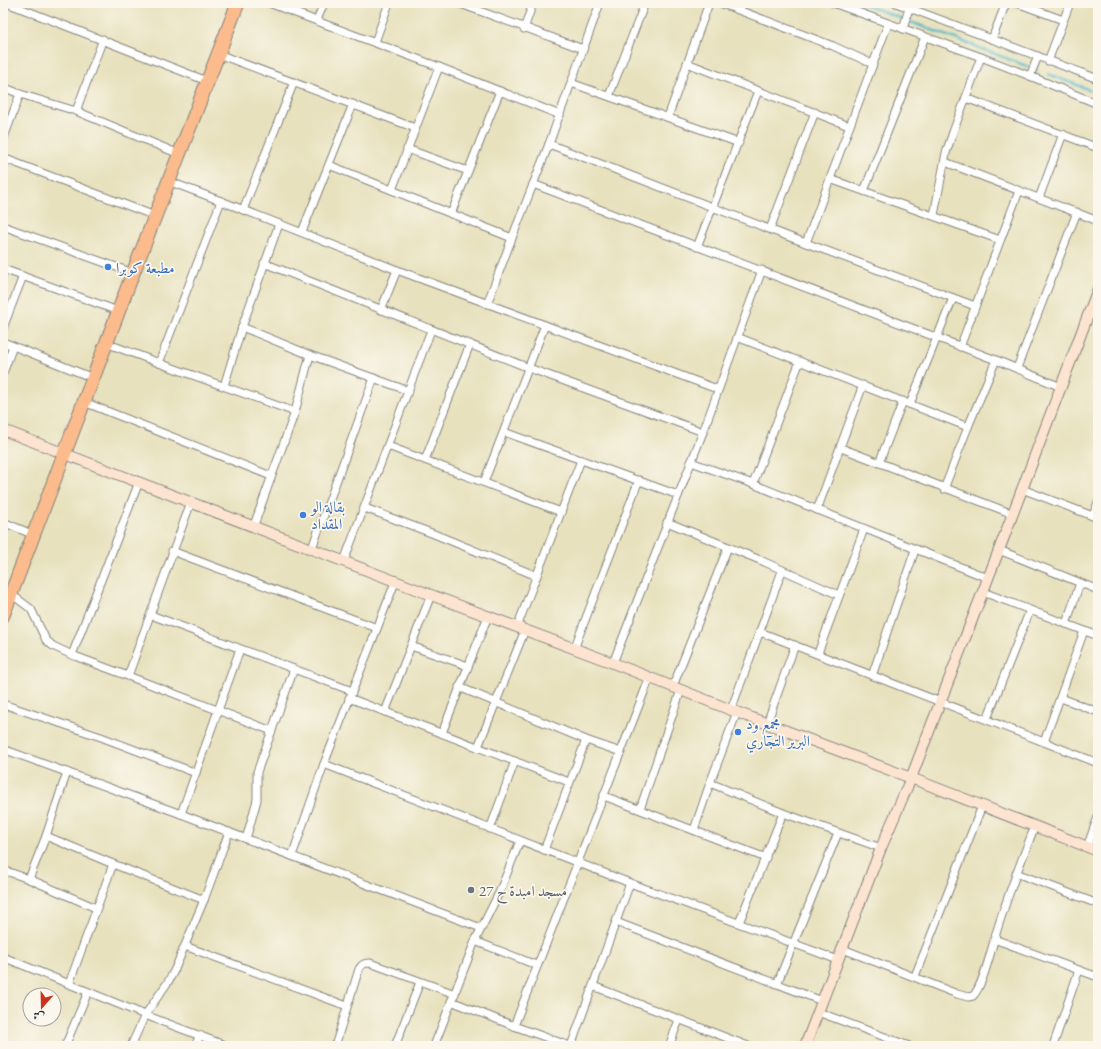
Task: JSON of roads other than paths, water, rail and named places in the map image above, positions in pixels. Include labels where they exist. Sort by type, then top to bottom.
[{"type":"highway","points":[[6,603],[34,535],[118,311],[238,3]]},
{"type":"street","points":[[7,3],[207,81]]},
{"type":"street","points":[[269,3],[375,42],[560,115]]},
{"type":"street","points":[[317,20],[324,3]]},
{"type":"street","points":[[375,42],[389,3]]},
{"type":"street","points":[[524,28],[533,3]]},
{"type":"street","points":[[488,304],[560,115],[600,3]]},
{"type":"street","points":[[609,96],[645,3]]},
{"type":"street","points":[[668,117],[710,3]]},
{"type":"street","points":[[720,3],[833,46],[872,64]]},
{"type":"street","points":[[833,3],[981,57],[1098,104]]},
{"type":"street","points":[[896,3],[1098,79]]},
{"type":"street","points":[[992,39],[1006,3]]},
{"type":"street","points":[[1016,3],[1063,20]]},
{"type":"street","points":[[1048,61],[1070,3]]},
{"type":"street","points":[[461,4],[583,49]]},
{"type":"street","points":[[903,29],[909,8]]},
{"type":"street","points":[[806,243],[888,24]]},
{"type":"street","points":[[864,191],[925,37]]},
{"type":"street","points":[[76,111],[103,40]]},
{"type":"street","points":[[218,54],[415,128]]},
{"type":"street","points":[[1030,76],[1038,56]]},
{"type":"street","points":[[934,215],[953,132],[981,57]]},
{"type":"street","points":[[687,63],[849,126]]},
{"type":"street","points":[[392,190],[439,67]]},
{"type":"street","points":[[243,210],[294,82]]},
{"type":"street","points":[[571,83],[739,143]]},
{"type":"street","points":[[3,87],[20,94],[76,111],[179,154]]},
{"type":"street","points":[[450,214],[500,91]]},
{"type":"street","points":[[697,247],[739,143],[758,91]]},
{"type":"street","points":[[3,140],[20,94]]},
{"type":"street","points":[[966,98],[1098,148]]},
{"type":"street","points":[[302,232],[353,104]]},
{"type":"street","points":[[770,229],[814,112]]},
{"type":"street","points":[[1038,198],[1063,134]]},
{"type":"street","points":[[549,144],[975,306]]},
{"type":"street","points":[[407,149],[468,171]]},
{"type":"street","points":[[3,158],[155,216]]},
{"type":"street","points":[[945,162],[1098,221]]},
{"type":"street","points":[[329,165],[512,238]]},
{"type":"street","points":[[830,178],[1000,240]]},
{"type":"street","points":[[168,182],[222,201],[397,270],[717,389]]},
{"type":"street","points":[[534,184],[1017,368],[1061,387]]},
{"type":"street","points":[[960,347],[1019,191]]},
{"type":"street","points":[[159,363],[222,201]]},
{"type":"street","points":[[1017,368],[1077,212]]},
{"type":"street","points":[[224,386],[242,327],[279,224]]},
{"type":"street","points":[[3,226],[133,273]]},
{"type":"street","points":[[264,263],[529,368],[703,432]]},
{"type":"street","points":[[3,269],[118,311]]},
{"type":"street","points":[[381,310],[397,270]]},
{"type":"street","points":[[614,663],[667,522],[703,432],[717,389],[762,270]]},
{"type":"street","points":[[3,328],[23,276]]},
{"type":"street","points":[[805,1046],[881,848],[911,778],[1061,387],[1093,315],[1098,289]]},
{"type":"street","points":[[879,463],[937,338],[953,298]]},
{"type":"street","points":[[484,482],[545,325]]},
{"type":"street","points":[[242,327],[310,355],[409,391]]},
{"type":"street","points":[[344,560],[432,330]]},
{"type":"street","points":[[737,337],[968,427]]},
{"type":"street","points":[[3,342],[93,378]]},
{"type":"street","points":[[106,343],[295,412]]},
{"type":"street","points":[[425,460],[470,344]]},
{"type":"street","points":[[3,373],[13,346]]},
{"type":"street","points":[[254,525],[295,412],[310,355]]},
{"type":"street","points":[[944,488],[996,360]]},
{"type":"street","points":[[753,484],[800,361]]},
{"type":"street","points":[[312,548],[374,378]]},
{"type":"street","points":[[817,510],[863,385]]},
{"type":"street","points":[[84,402],[271,476]]},
{"type":"street","points":[[3,430],[254,525],[431,595],[614,663],[734,711],[1098,851]]},
{"type":"street","points":[[504,432],[678,495]]},
{"type":"street","points":[[388,446],[561,512]]},
{"type":"street","points":[[841,448],[1013,514]]},
{"type":"street","points":[[478,747],[521,628],[537,576],[581,460]]},
{"type":"street","points":[[691,462],[753,484],[988,578]]},
{"type":"street","points":[[574,649],[639,480]]},
{"type":"street","points":[[72,655],[139,482]]},
{"type":"street","points":[[1022,489],[1096,517],[1098,502]]},
{"type":"street","points":[[128,676],[191,502]]},
{"type":"street","points":[[365,508],[537,576]]},
{"type":"street","points":[[3,522],[34,535]]},
{"type":"street","points":[[667,522],[840,595]]},
{"type":"street","points":[[818,653],[864,529]]},
{"type":"street","points":[[640,809],[677,688],[728,547]]},
{"type":"street","points":[[872,676],[915,550]]},
{"type":"street","points":[[999,550],[1098,590]]},
{"type":"street","points":[[172,551],[377,628]]},
{"type":"street","points":[[694,830],[760,632],[782,571]]},
{"type":"street","points":[[292,856],[324,764],[396,580]]},
{"type":"street","points":[[1066,624],[1080,583]]},
{"type":"street","points":[[983,592],[1098,636]]},
{"type":"street","points":[[385,712],[431,595]]},
{"type":"street","points":[[6,603],[31,609],[46,640],[53,646],[72,655],[272,731]]},
{"type":"street","points":[[987,719],[1030,610]]},
{"type":"street","points":[[151,615],[352,690]]},
{"type":"street","points":[[442,733],[488,616]]},
{"type":"street","points":[[1044,742],[1061,698],[1084,630]]},
{"type":"street","points":[[760,632],[818,653],[940,703],[987,719],[1098,763]]},
{"type":"street","points":[[767,723],[795,645]]},
{"type":"street","points":[[411,646],[468,666]]},
{"type":"street","points":[[181,814],[240,649]]},
{"type":"street","points":[[246,839],[257,800],[257,772],[294,669]]},
{"type":"street","points":[[514,1026],[536,965],[650,677]]},
{"type":"street","points":[[459,687],[586,740],[621,752]]},
{"type":"street","points":[[349,698],[569,782]]},
{"type":"street","points":[[1061,698],[1098,712]]},
{"type":"street","points":[[3,704],[101,737],[196,773]]},
{"type":"street","points":[[544,850],[586,740]]},
{"type":"street","points":[[3,748],[481,928]]},
{"type":"street","points":[[490,829],[515,761]]},
{"type":"street","points":[[324,764],[630,883],[838,960]]},
{"type":"street","points":[[29,879],[46,836],[67,772]]},
{"type":"street","points":[[710,783],[783,813],[881,848]]},
{"type":"street","points":[[604,796],[766,858]]},
{"type":"street","points":[[915,976],[982,806]]},
{"type":"street","points":[[739,923],[783,813]]},
{"type":"street","points":[[1087,847],[1098,817]]},
{"type":"street","points":[[843,948],[957,994],[968,997],[973,996],[978,990],[984,974],[1016,873],[1034,826]]},
{"type":"street","points":[[131,1046],[145,1016],[175,969],[204,900],[229,832]]},
{"type":"street","points":[[777,984],[838,833]]},
{"type":"street","points":[[46,836],[204,900]]},
{"type":"street","points":[[434,1046],[475,941],[504,880],[520,841]]},
{"type":"street","points":[[69,984],[112,864]]},
{"type":"street","points":[[3,870],[29,879],[96,908]]},
{"type":"street","points":[[1016,873],[1098,904]]},
{"type":"street","points":[[335,1046],[361,964],[370,963],[420,982],[514,1026],[570,1046],[630,883]]},
{"type":"street","points":[[616,922],[822,1001]]},
{"type":"street","points":[[994,939],[1098,977]]},
{"type":"street","points":[[475,941],[536,965]]},
{"type":"street","points":[[185,946],[347,1006]]},
{"type":"street","points":[[3,956],[145,1016],[227,1046]]},
{"type":"street","points":[[1053,1046],[1079,970]]},
{"type":"street","points":[[395,1046],[420,982]]},
{"type":"street","points":[[593,986],[736,1044],[748,1046]]},
{"type":"street","points":[[65,1046],[88,992]]},
{"type":"street","points":[[818,1012],[908,1046]]},
{"type":"street","points":[[669,1046],[679,1020]]},
{"type":"street","points":[[195,1046],[200,1035]]},
{"type":"waterway","points":[[861,3],[1037,70]]},
{"type":"waterway","points":[[1048,74],[1098,93]]},
{"type":"place","name":"مطبعة كوبرا","points":[[108,267]]},
{"type":"place","name":"بقالة الو المقداد","points":[[303,515]]},
{"type":"place","name":"مجمع ود البرير التجاري","points":[[738,732]]},
{"type":"place","name":"مسجد امبدة ح 27","points":[[471,890]]}]
